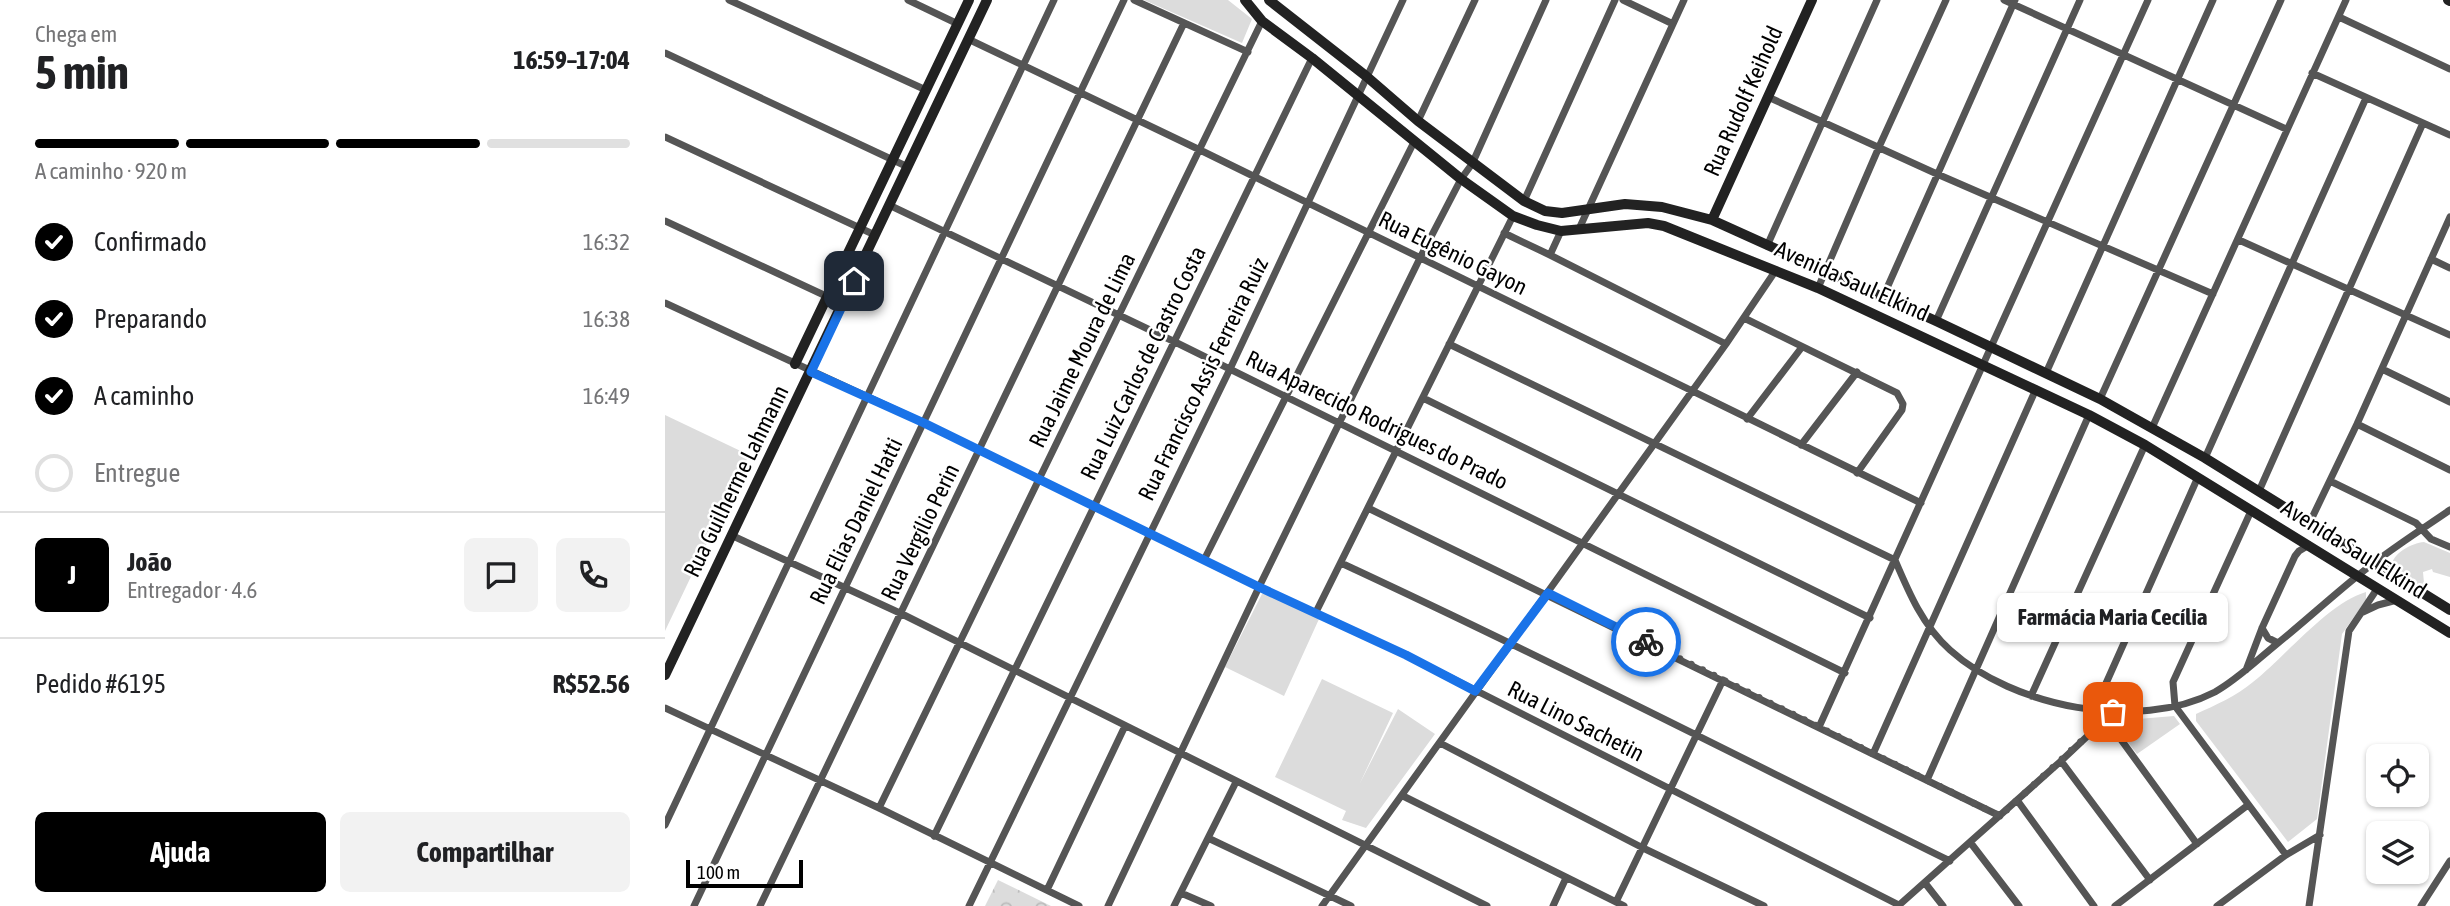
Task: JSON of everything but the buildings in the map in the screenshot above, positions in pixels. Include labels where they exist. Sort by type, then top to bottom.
[{"type":"main road","points":[[795,364],[969,0]]},
{"type":"main road","name":"Rua Guilherme Lahmann","points":[[665,675],[987,0]]},
{"type":"main road","name":"Avenida Saul Elkind","points":[[1245,0],[1262,21],[1313,58],[1461,179],[1513,216],[1560,231],[1648,222],[1818,288],[2036,389],[2145,445],[2450,633]]},
{"type":"main road","name":"Avenida Saul Elkind","points":[[1269,0],[1472,164],[1524,201],[1545,211],[1562,213],[1625,204],[1662,207],[1712,220],[1936,321],[2099,399],[2205,458],[2450,610]]},
{"type":"main road","name":"Rua Rudolf Keihold","points":[[1712,220],[1812,0]]},
{"type":"street","points":[[729,0],[926,90]]},
{"type":"street","points":[[908,0],[958,24]]},
{"type":"street","points":[[665,825],[1054,0]]},
{"type":"street","name":"Rua Elias Daniel Hatti","points":[[694,906],[1124,0]]},
{"type":"street","points":[[1134,0],[1248,52]]},
{"type":"street","name":"Rua Francisco Assis Ferreira Ruiz","points":[[969,906],[1230,369],[1403,0]]},
{"type":"street","points":[[1418,121],[1475,0]]},
{"type":"street","points":[[1108,906],[1259,587],[1420,258],[1461,179],[1472,164],[1546,0]]},
{"type":"street","points":[[1524,201],[1615,0]]},
{"type":"street","points":[[1623,0],[1673,24]]},
{"type":"street","points":[[1579,229],[1684,0]]},
{"type":"street","points":[[1767,246],[1877,0]]},
{"type":"street","points":[[1818,288],[1946,0]]},
{"type":"street","points":[[2004,0],[2014,2],[2176,80],[2286,129]]},
{"type":"street","points":[[1936,321],[2080,0]]},
{"type":"street","points":[[1819,727],[2148,0]]},
{"type":"street","points":[[2046,373],[2213,0]]},
{"type":"street","points":[[2099,399],[2281,0]]},
{"type":"street","points":[[2152,428],[2346,0]]},
{"type":"street","points":[[1883,297],[2014,2]]},
{"type":"street","points":[[2339,17],[2450,69]]},
{"type":"street","name":"Rua Jaime Moura de Lima","points":[[879,808],[1262,21]]},
{"type":"street","name":"Rua Vergílio Perin","points":[[760,906],[1184,23]]},
{"type":"street","name":"Rua Eugênio Gayon","points":[[968,39],[1082,92],[1920,503]]},
{"type":"street","points":[[665,53],[908,167]]},
{"type":"street","name":"Rua Luiz Carlos de Castro Costa","points":[[934,836],[1313,58]]},
{"type":"street","points":[[2312,73],[2450,135]]},
{"type":"street","points":[[1768,97],[2213,294]]},
{"type":"street","points":[[2205,458],[2366,98]]},
{"type":"street","points":[[2259,491],[2423,123]]},
{"type":"street","points":[[665,137],[876,236]]},
{"type":"street","points":[[1204,560],[1414,142]]},
{"type":"street","name":"Rua Aparecido Rodrigues do Prado","points":[[889,205],[1341,423],[1845,673]]},
{"type":"street","points":[[1316,612],[1513,216]]},
{"type":"street","points":[[2309,523],[2357,424],[2450,216]]},
{"type":"street","points":[[665,221],[826,296]]},
{"type":"street","points":[[1551,255],[1560,231]]},
{"type":"street","points":[[1504,233],[1726,344]]},
{"type":"street","points":[[2239,240],[2450,335]]},
{"type":"street","points":[[2431,259],[2450,268]]},
{"type":"street","points":[[1322,906],[1726,344],[1776,270]]},
{"type":"street","name":"Rua Lino Sachetin","points":[[665,303],[981,450],[1259,587],[1316,612],[1899,905]]},
{"type":"street","points":[[1744,318],[1898,393],[1903,404],[1902,410],[1857,472]]},
{"type":"street","points":[[1449,344],[1895,560],[1928,627],[1950,650],[1977,670],[2031,696],[2113,712],[2175,706],[2218,690],[2246,671],[2357,575],[2450,510]]},
{"type":"street","points":[[1747,419],[1802,347]]},
{"type":"street","points":[[2382,369],[2450,402]]},
{"type":"street","points":[[1801,445],[1857,372]]},
{"type":"street","points":[[1873,754],[2036,389]]},
{"type":"street","points":[[1423,398],[1870,618]]},
{"type":"street","points":[[1927,780],[2089,415]]},
{"type":"street","points":[[2357,424],[2450,470]]},
{"type":"street","points":[[2031,696],[2145,445]]},
{"type":"street","points":[[2095,708],[2198,477]]},
{"type":"street","points":[[2330,481],[2416,523],[2431,539],[2450,547]]},
{"type":"street","points":[[1368,508],[1548,593],[2000,816]]},
{"type":"street","points":[[2251,510],[2173,682],[2175,706],[2286,855]]},
{"type":"street","points":[[733,536],[902,614],[1487,906]]},
{"type":"street","points":[[2246,671],[2262,628],[2295,556],[2309,545]]},
{"type":"street","points":[[1341,563],[1512,642],[1697,737],[1950,861]]},
{"type":"street","points":[[2319,906],[2308,905],[2349,631],[2377,589]]},
{"type":"street","points":[[2362,613],[2397,600]]},
{"type":"street","points":[[2262,628],[2268,638],[2278,643]]},
{"type":"street","points":[[1403,796],[1620,904],[1643,848],[1723,680]]},
{"type":"street","points":[[665,708],[820,779],[1079,906]]},
{"type":"street","points":[[1899,905],[2113,712]]},
{"type":"street","points":[[2106,719],[2197,844]]},
{"type":"street","points":[[1047,890],[1125,726]]},
{"type":"street","points":[[1440,743],[1643,848],[1764,906]]},
{"type":"street","points":[[2061,761],[2150,880]]},
{"type":"street","points":[[1174,906],[1236,782]]},
{"type":"street","points":[[2017,800],[2095,906]]},
{"type":"street","points":[[2116,906],[2248,805]]},
{"type":"street","points":[[2217,906],[2286,855],[2320,835]]},
{"type":"street","points":[[1208,838],[1351,906]]},
{"type":"street","points":[[1971,842],[2019,906]]},
{"type":"street","points":[[2421,906],[2449,866]]},
{"type":"street","points":[[1553,906],[1566,878]]},
{"type":"street","points":[[1925,883],[1943,906]]},
{"type":"street","points":[[1181,893],[1211,906]]},
{"type":"green space","points":[[1144,0],[1228,0],[1252,19],[1242,43]]},
{"type":"green space","points":[[665,415],[749,455],[665,631]]},
{"type":"green space","points":[[2424,542],[2450,553],[2450,577],[2433,572],[2432,569],[2423,572],[2424,583],[2421,587],[2392,569],[2392,564],[2402,551]]},
{"type":"green space","points":[[2366,592],[2366,600],[2342,634],[2317,819],[2288,842],[2196,721],[2196,714],[2246,687],[2337,607]]},
{"type":"green space","points":[[1269,593],[1319,619],[1284,696],[1225,667],[1262,594]]},
{"type":"green space","points":[[1322,679],[1393,713],[1360,783],[1398,709],[1435,734],[1366,828],[1342,820],[1346,811],[1275,777]]},
{"type":"green space","points":[[2174,716],[2180,724],[2137,754],[2118,729],[2138,719]]},
{"type":"green space","points":[[998,880],[1051,906],[985,906]]},
{"type":"way so far","points":[[1646,642],[2000,816],[2113,712]]},
{"type":"place","name":"Farmácia Maria Cecília","points":[[2113,712]]},
{"type":"route","points":[[854,281],[811,372],[924,423],[1259,587],[1406,655],[1475,691],[1548,593],[1646,642]]}]
